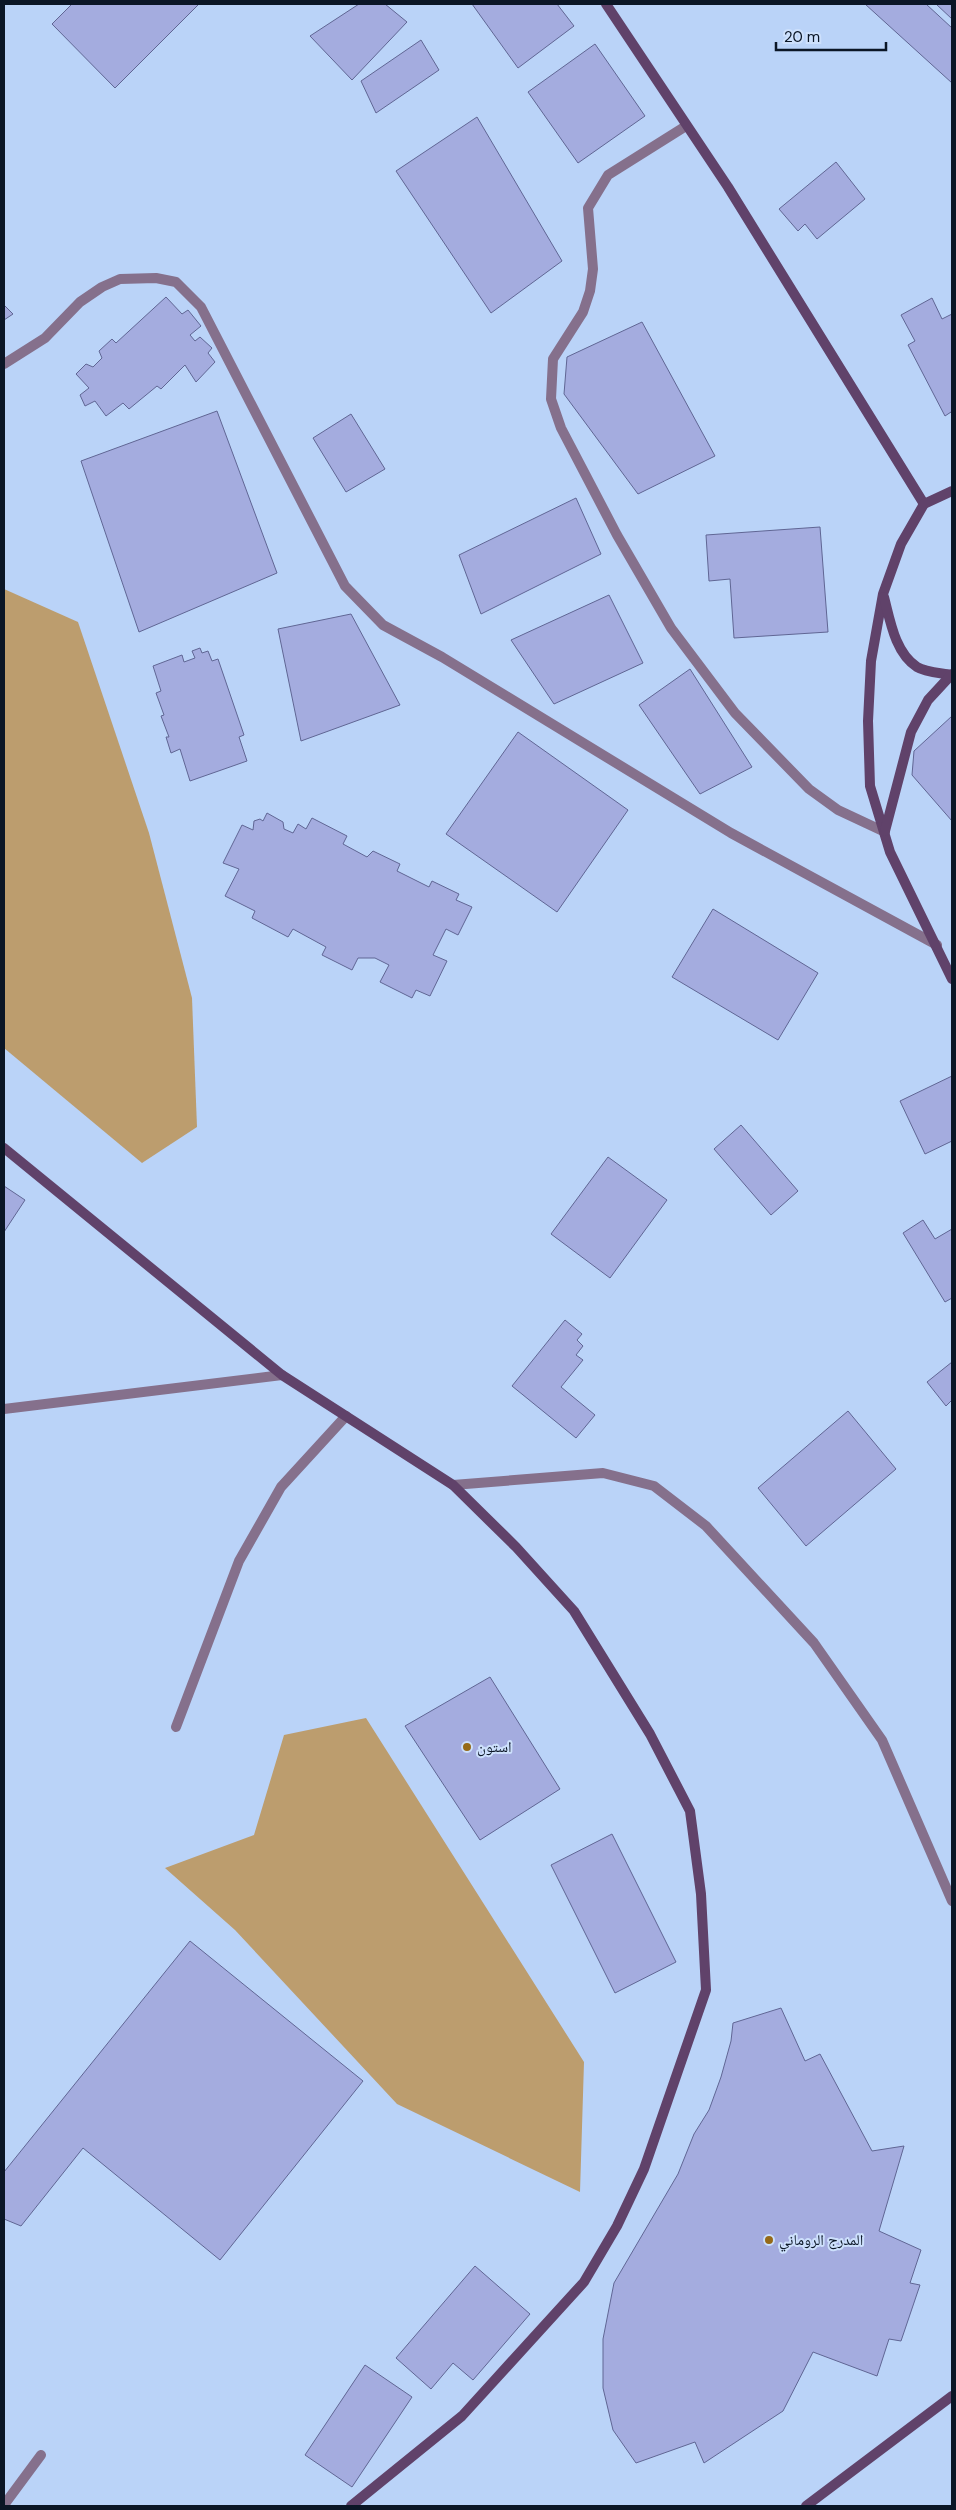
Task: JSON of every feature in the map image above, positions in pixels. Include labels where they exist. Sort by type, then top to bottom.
[{"type":"street","points":[[606,4],[728,187],[924,504]]},
{"type":"street","points":[[686,126],[608,175],[588,208],[593,269],[590,291],[583,312],[553,359],[551,399],[560,428],[617,535],[671,628],[734,714],[808,789],[838,810],[885,832]]},
{"type":"street","points":[[4,364],[45,338],[80,302],[102,287],[120,279],[142,278],[176,282],[201,307],[345,586],[383,625],[442,657],[731,833],[937,945]]},
{"type":"street","points":[[952,491],[924,504],[901,544],[883,594],[871,661],[868,721],[870,786],[890,852],[952,979]]},
{"type":"street","points":[[883,594],[894,635],[904,654],[917,667],[952,675]]},
{"type":"street","points":[[885,832],[911,732],[928,700],[952,675]]},
{"type":"street","points":[[4,1148],[282,1375],[453,1485],[516,1547],[574,1611],[650,1734],[690,1810],[701,1894],[706,1990],[644,2169],[617,2226],[584,2282],[462,2416],[351,2506]]},
{"type":"street","points":[[4,1409],[282,1375]]},
{"type":"street","points":[[176,1727],[239,1561],[281,1488],[346,1416]]},
{"type":"street","points":[[453,1485],[603,1473],[654,1486],[706,1526],[814,1643],[882,1740],[952,1901]]},
{"type":"street","points":[[806,2506],[952,2396]]},
{"type":"street","points":[[4,2505],[41,2455]]},
{"type":"shaded area","points":[[4,589],[78,622],[149,833],[192,998],[197,1127],[142,1163],[4,1048]]},
{"type":"shaded area","points":[[366,1718],[584,2062],[580,2192],[397,2104],[235,1930],[165,1868],[254,1835],[284,1735]]},
{"type":"building","points":[[72,4],[198,5],[115,88],[52,24]]},
{"type":"building","points":[[359,4],[385,4],[407,22],[352,80],[310,36]]},
{"type":"building","points":[[472,4],[557,4],[574,26],[518,68]]},
{"type":"building","points":[[865,4],[926,4],[952,28],[952,83]]},
{"type":"building","points":[[936,4],[952,4],[952,19]]},
{"type":"building","points":[[421,40],[439,70],[376,113],[361,81]]},
{"type":"building","points":[[595,44],[645,116],[578,163],[528,92]]},
{"type":"building","points":[[477,117],[562,261],[491,313],[396,171]]},
{"type":"building","points":[[836,162],[865,199],[817,239],[805,224],[798,231],[779,209]]},
{"type":"building","points":[[166,297],[182,314],[188,310],[201,326],[190,335],[195,341],[200,337],[212,348],[208,353],[215,362],[196,382],[185,365],[161,389],[157,386],[129,409],[123,403],[106,416],[95,401],[85,406],[80,395],[89,388],[76,374],[86,364],[93,367],[102,358],[99,351],[112,339],[116,343]]},
{"type":"building","points":[[932,298],[942,319],[952,314],[952,414],[951,412],[945,416],[908,345],[915,341],[901,315]]},
{"type":"building","points":[[4,305],[13,314],[4,320]]},
{"type":"building","points":[[642,322],[715,456],[638,494],[564,394],[567,357]]},
{"type":"building","points":[[217,411],[277,573],[139,632],[81,461]]},
{"type":"building","points":[[351,414],[385,469],[346,492],[313,438]]},
{"type":"building","points":[[576,498],[601,554],[481,614],[459,555]]},
{"type":"building","points":[[820,527],[828,632],[734,638],[730,579],[709,581],[706,535]]},
{"type":"building","points":[[609,595],[643,663],[554,704],[511,640]]},
{"type":"building","points":[[351,614],[400,705],[301,741],[278,629]]},
{"type":"building","points":[[200,648],[202,653],[208,651],[212,661],[218,659],[244,735],[239,737],[247,761],[190,781],[180,749],[171,753],[166,737],[169,737],[161,716],[164,715],[156,693],[161,691],[153,666],[182,655],[184,662],[195,658],[192,651]]},
{"type":"building","points":[[690,669],[752,767],[700,794],[639,705]]},
{"type":"building","points":[[952,716],[952,821],[912,775],[914,751]]},
{"type":"building","points":[[518,732],[628,810],[557,912],[446,834]]},
{"type":"building","points":[[267,813],[283,822],[284,829],[293,833],[298,824],[306,829],[312,818],[347,836],[343,844],[367,857],[373,851],[400,864],[397,871],[429,887],[432,881],[459,894],[456,900],[472,907],[458,935],[446,929],[433,955],[447,961],[430,996],[416,990],[412,998],[380,982],[389,965],[375,958],[358,958],[352,970],[322,955],[326,947],[293,929],[288,937],[252,918],[255,911],[225,896],[239,869],[223,863],[242,825],[253,830],[254,821],[260,819],[263,821]]},
{"type":"building","points":[[713,909],[818,973],[778,1040],[672,977]]},
{"type":"building","points":[[952,1076],[952,1141],[925,1154],[900,1101]]},
{"type":"building","points":[[741,1125],[798,1191],[771,1215],[714,1149]]},
{"type":"building","points":[[608,1157],[667,1200],[610,1278],[551,1234]]},
{"type":"building","points":[[4,1186],[25,1200],[4,1232]]},
{"type":"building","points":[[923,1220],[935,1239],[952,1229],[952,1298],[945,1302],[903,1233]]},
{"type":"building","points":[[565,1320],[582,1334],[577,1340],[583,1346],[576,1355],[583,1360],[561,1387],[595,1415],[576,1438],[512,1386]]},
{"type":"building","points":[[952,1362],[952,1400],[946,1406],[927,1382]]},
{"type":"building","points":[[848,1411],[896,1469],[806,1546],[758,1488]]},
{"type":"building","points":[[490,1677],[560,1789],[480,1840],[405,1726]]},
{"type":"building","points":[[612,1834],[676,1962],[615,1993],[551,1865]]},
{"type":"building","points":[[190,1941],[363,2081],[220,2260],[83,2148],[21,2226],[4,2219],[4,2172]]},
{"type":"building","name":"المدرج الروماني","points":[[781,2008],[805,2061],[820,2054],[872,2151],[904,2146],[879,2231],[921,2250],[910,2283],[920,2285],[901,2341],[889,2339],[877,2376],[813,2352],[783,2411],[704,2463],[695,2442],[636,2463],[613,2430],[603,2388],[603,2339],[614,2283],[678,2174],[694,2134],[709,2110],[731,2041],[733,2023]]},
{"type":"building","points":[[475,2266],[530,2314],[473,2380],[453,2363],[431,2389],[396,2358]]},
{"type":"building","points":[[365,2365],[412,2397],[352,2487],[305,2455]]},
{"type":"place","name":"استون","points":[[467,1747]]},
{"type":"place","name":"المدرج الروماني","points":[[769,2240]]}]
